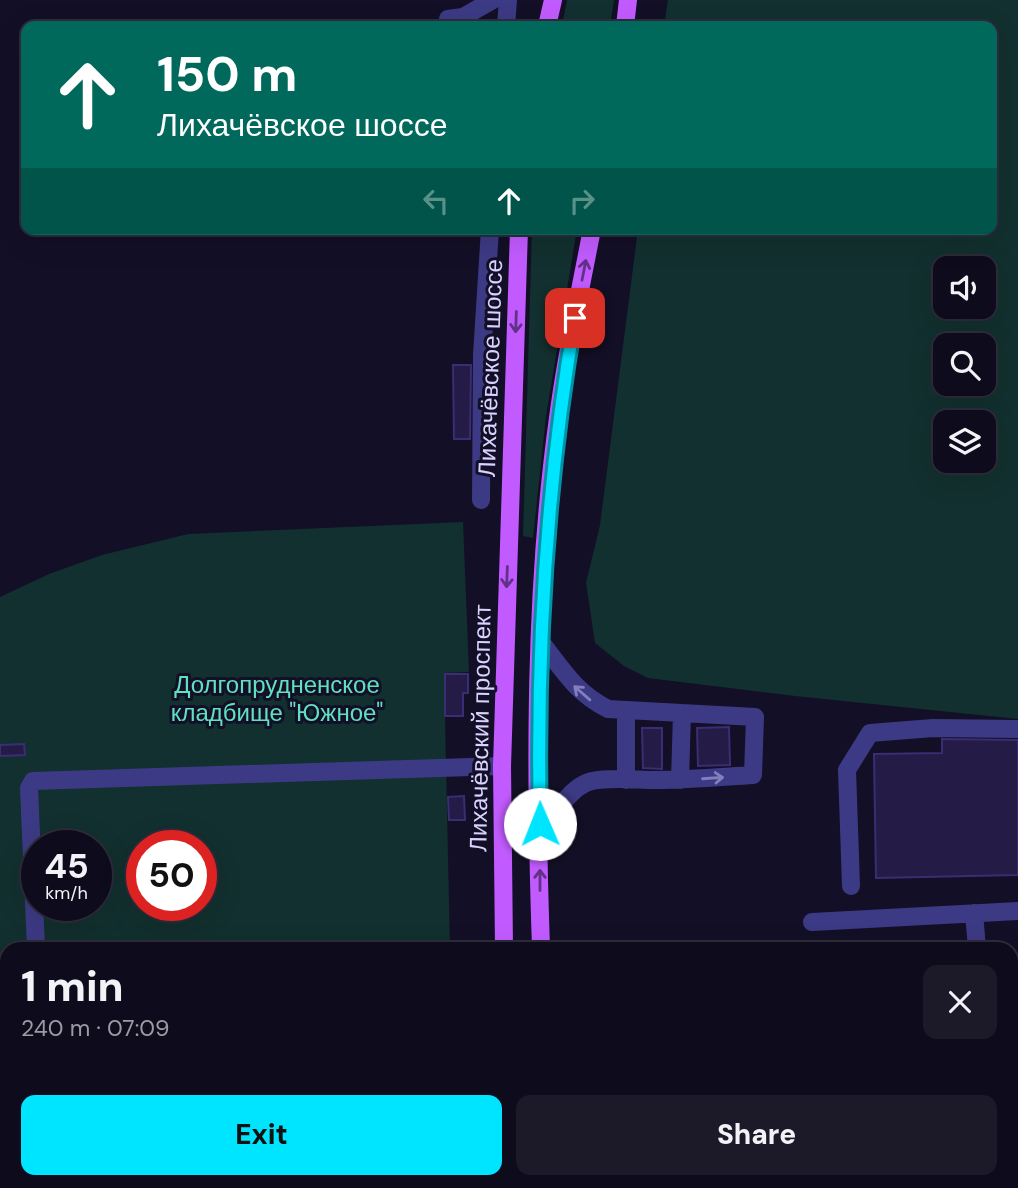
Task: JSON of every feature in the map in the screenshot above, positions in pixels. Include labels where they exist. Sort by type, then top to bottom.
[{"type":"main road","points":[[548,21],[553,0]]},
{"type":"main road","points":[[626,21],[628,0]]},
{"type":"main road","name":"Лихачёвское шоссе","points":[[509,508],[519,235]]},
{"type":"main road","points":[[549,942],[540,847],[538,756],[549,507],[558,417],[591,235]]},
{"type":"main road","name":"Лихачёвский проспект","points":[[504,942],[502,766],[509,508]]},
{"type":"lane","points":[[448,19],[463,17],[493,0]]},
{"type":"lane","points":[[506,21],[508,0]]},
{"type":"lane","points":[[481,500],[482,355],[490,235]]},
{"type":"lane","points":[[540,847],[549,823],[571,795],[590,781],[680,780],[753,775],[755,717],[608,709],[587,698],[572,683],[541,642]]},
{"type":"lane","points":[[626,710],[626,780]]},
{"type":"lane","points":[[680,780],[682,713]]},
{"type":"lane","points":[[851,886],[847,770],[870,733],[933,728],[1018,729]]},
{"type":"lane","points":[[36,942],[29,788],[33,780],[502,766]]},
{"type":"lane","points":[[812,922],[1018,911]]},
{"type":"lane","points":[[974,913],[976,942]]},
{"type":"lane","points":[[1018,1116],[1018,1133]]},
{"type":"green space","points":[[567,0],[614,0],[611,21],[563,21]]},
{"type":"green space","points":[[668,0],[1018,0],[1018,719],[648,678],[624,666],[595,643],[586,583],[600,525],[637,235],[997,235],[997,21],[665,21]]},
{"type":"green space","points":[[532,235],[576,235],[546,416],[533,538],[523,536]]},
{"type":"green space","name":"Долгопрудненское кладбище \"Южное\"","points":[[463,522],[469,672],[444,673],[450,942],[0,942],[0,597],[49,574],[102,555],[188,534]]},
{"type":"building","points":[[453,365],[471,365],[470,439],[454,439]]},
{"type":"building","points":[[445,674],[468,674],[468,693],[463,693],[463,716],[445,716]]},
{"type":"building","points":[[729,727],[730,765],[698,766],[697,728]]},
{"type":"building","points":[[642,728],[662,728],[662,769],[643,768]]},
{"type":"building","points":[[942,739],[1018,740],[1018,875],[876,878],[874,754],[942,753]]},
{"type":"building","points":[[24,744],[25,755],[0,756],[0,745]]},
{"type":"building","points":[[464,796],[465,820],[449,820],[448,797]]},
{"type":"route","points":[[540,824],[538,756],[541,604],[558,417],[575,318]]}]
